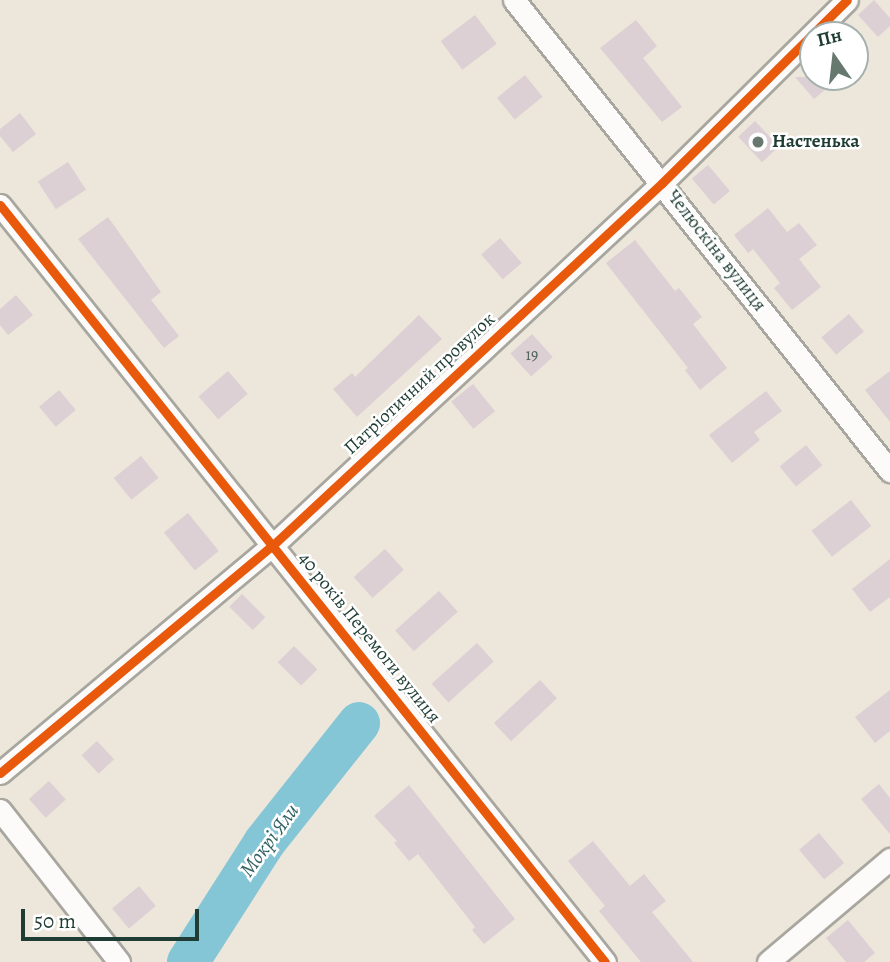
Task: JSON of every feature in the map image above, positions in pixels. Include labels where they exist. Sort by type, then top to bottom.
[{"type":"street","name":"Челюскіна вулиця","points":[[514,0],[890,471]]},
{"type":"street","name":"Патріотичний провулок","points":[[0,773],[273,545],[662,183],[847,0]]},
{"type":"street","name":"40 років Перемоги вулиця","points":[[0,205],[605,962]]},
{"type":"street","points":[[0,810],[119,962]]},
{"type":"street","points":[[768,962],[890,859]]},
{"type":"building","points":[[874,0],[890,18],[890,26],[878,37],[869,27],[869,21],[863,21],[858,15]]},
{"type":"building","points":[[475,15],[497,44],[462,70],[441,41]]},
{"type":"building","points":[[636,20],[657,46],[643,58],[682,107],[662,122],[600,48]]},
{"type":"building","points":[[525,75],[543,97],[515,119],[497,98]]},
{"type":"building","points":[[807,91],[823,91],[814,99]]},
{"type":"building","points":[[20,113],[36,134],[13,152],[0,136],[0,129]]},
{"type":"building","name":"Настенька","points":[[755,121],[779,147],[762,162],[738,137]]},
{"type":"building","points":[[68,162],[86,190],[56,209],[38,182]]},
{"type":"building","name":"Настенька","points":[[708,165],[730,191],[714,205],[692,178]]},
{"type":"building","points":[[768,208],[787,232],[799,223],[817,245],[799,259],[821,287],[792,310],[774,288],[780,283],[753,249],[748,253],[734,235]]},
{"type":"building","points":[[108,217],[161,292],[151,300],[179,336],[164,348],[78,239]]},
{"type":"building","points":[[500,238],[522,263],[503,279],[481,254]]},
{"type":"building","points":[[635,240],[675,291],[679,288],[702,317],[693,324],[727,368],[700,390],[685,370],[688,368],[606,263]]},
{"type":"building","points":[[16,295],[33,315],[8,335],[0,325],[0,309]]},
{"type":"building","points":[[849,314],[864,332],[836,355],[821,337]]},
{"type":"building","points":[[419,315],[442,339],[357,417],[333,389],[352,373],[355,377]]},
{"type":"building","points":[[532,334],[553,357],[531,376],[510,353]]},
{"type":"building","points":[[228,371],[248,394],[218,419],[199,397]]},
{"type":"building","points":[[890,371],[890,422],[865,390]]},
{"type":"building","points":[[473,384],[495,411],[473,429],[451,402]]},
{"type":"building","points":[[59,390],[76,410],[56,427],[39,407]]},
{"type":"building","points":[[766,391],[782,411],[754,432],[760,440],[732,463],[709,435]]},
{"type":"building","points":[[806,445],[822,465],[796,487],[780,466]]},
{"type":"building","points":[[141,456],[159,478],[131,500],[114,478]]},
{"type":"building","points":[[851,500],[871,526],[832,557],[812,531]]},
{"type":"building","points":[[188,513],[219,551],[195,571],[164,533]]},
{"type":"building","points":[[385,549],[404,570],[373,598],[354,577]]},
{"type":"building","points":[[890,559],[890,597],[870,612],[852,589]]},
{"type":"building","points":[[439,591],[458,612],[414,651],[395,630]]},
{"type":"building","points":[[242,594],[265,617],[253,630],[229,607]]},
{"type":"building","points":[[477,643],[494,662],[448,702],[432,684]]},
{"type":"building","points":[[294,646],[317,669],[301,686],[278,662]]},
{"type":"building","points":[[540,680],[557,698],[511,741],[494,723]]},
{"type":"building","points":[[890,690],[890,731],[875,743],[855,717]]},
{"type":"building","points":[[97,741],[114,759],[99,774],[82,755]]},
{"type":"building","points":[[49,781],[66,800],[46,818],[29,799]]},
{"type":"building","points":[[879,784],[890,798],[890,834],[861,799]]},
{"type":"building","points":[[409,785],[515,919],[484,944],[472,930],[475,927],[418,854],[409,861],[394,843],[397,841],[374,816]]},
{"type":"building","points":[[819,833],[844,863],[824,880],[799,850]]},
{"type":"building","points":[[593,841],[630,886],[644,874],[666,901],[652,912],[693,962],[641,962],[599,911],[605,906],[568,861]]},
{"type":"building","points":[[139,886],[156,906],[129,928],[112,908]]},
{"type":"building","points":[[848,920],[875,953],[864,962],[846,962],[826,938]]},
{"type":"waterway","name":"Мокрі Яли","points":[[188,962],[264,843],[359,723]]},
{"type":"cycle path","points":[[0,773],[273,545],[662,183],[847,0]]},
{"type":"cycle path","points":[[0,205],[605,962]]},
{"type":"place","name":"Настенька","points":[[758,142]]}]
